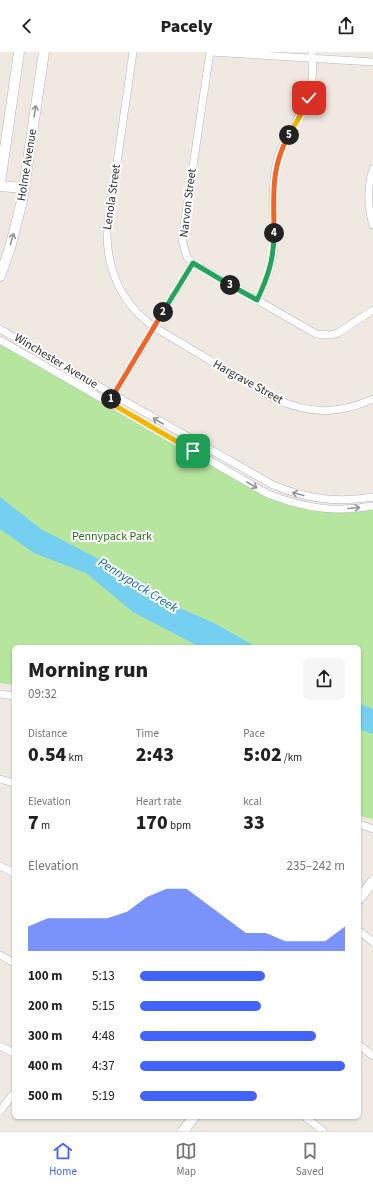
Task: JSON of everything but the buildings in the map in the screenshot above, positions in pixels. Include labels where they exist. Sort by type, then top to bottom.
[{"type":"main road","name":"Holme Avenue","points":[[0,184],[19,52]]},
{"type":"main road","name":"Holme Avenue","points":[[0,276],[17,221],[24,188],[44,52]]},
{"type":"main road","points":[[0,184],[24,188]]},
{"type":"main road","points":[[361,896],[373,881]]},
{"type":"main road","points":[[183,1131],[192,1119]]},
{"type":"street","name":"Lenola Street","points":[[133,52],[107,232],[107,249],[110,265],[117,284],[127,302],[140,317],[154,327]]},
{"type":"street","points":[[211,52],[312,55],[373,62]]},
{"type":"street","name":"Narvon Street","points":[[193,263],[187,257],[182,240],[211,52]]},
{"type":"street","points":[[257,300],[267,280],[274,246],[274,185],[277,160],[282,146],[309,98],[312,84],[312,55]]},
{"type":"street","points":[[373,169],[369,196],[370,216],[373,225]]},
{"type":"street","points":[[109,402],[193,263],[310,331],[322,335],[338,333],[373,310]]},
{"type":"street","name":"Hargrave Street","points":[[154,327],[274,399],[288,404],[309,410],[325,411],[360,405],[373,399]]},
{"type":"street","name":"Winchester Avenue","points":[[0,329],[272,485],[293,494],[317,498],[336,500],[373,497]]},
{"type":"street","name":"Winchester Avenue","points":[[0,340],[268,494],[290,503],[313,508],[336,509],[373,506]]},
{"type":"street","points":[[233,474],[236,465]]},
{"type":"street","points":[[0,694],[12,696]]},
{"type":"street","points":[[0,780],[12,783]]},
{"type":"street","points":[[361,825],[373,828]]},
{"type":"street","points":[[0,866],[12,872]]},
{"type":"street","points":[[361,933],[373,942]]},
{"type":"street","points":[[0,955],[12,962]]},
{"type":"street","points":[[0,1046],[12,1052]]},
{"type":"street","points":[[361,1047],[373,1056]]},
{"type":"street","points":[[0,1111],[12,1096]]},
{"type":"street","points":[[308,1119],[323,1131]]},
{"type":"green space","name":"Pennypack Park","points":[[0,342],[276,500],[301,508],[313,510],[336,511],[373,509],[373,819],[361,816],[361,645],[12,645],[12,685],[0,683]]},
{"type":"water","name":"Pennypack Creek","points":[[0,497],[41,529],[114,567],[166,602],[214,623],[253,645],[196,645],[133,612],[86,573],[34,553],[0,529]]},
{"type":"water","points":[[361,704],[373,709],[373,734],[361,730]]},
{"type":"route","points":[[193,451],[109,402],[193,263],[257,300],[267,280],[274,246],[274,185],[278,156],[309,98]]}]
